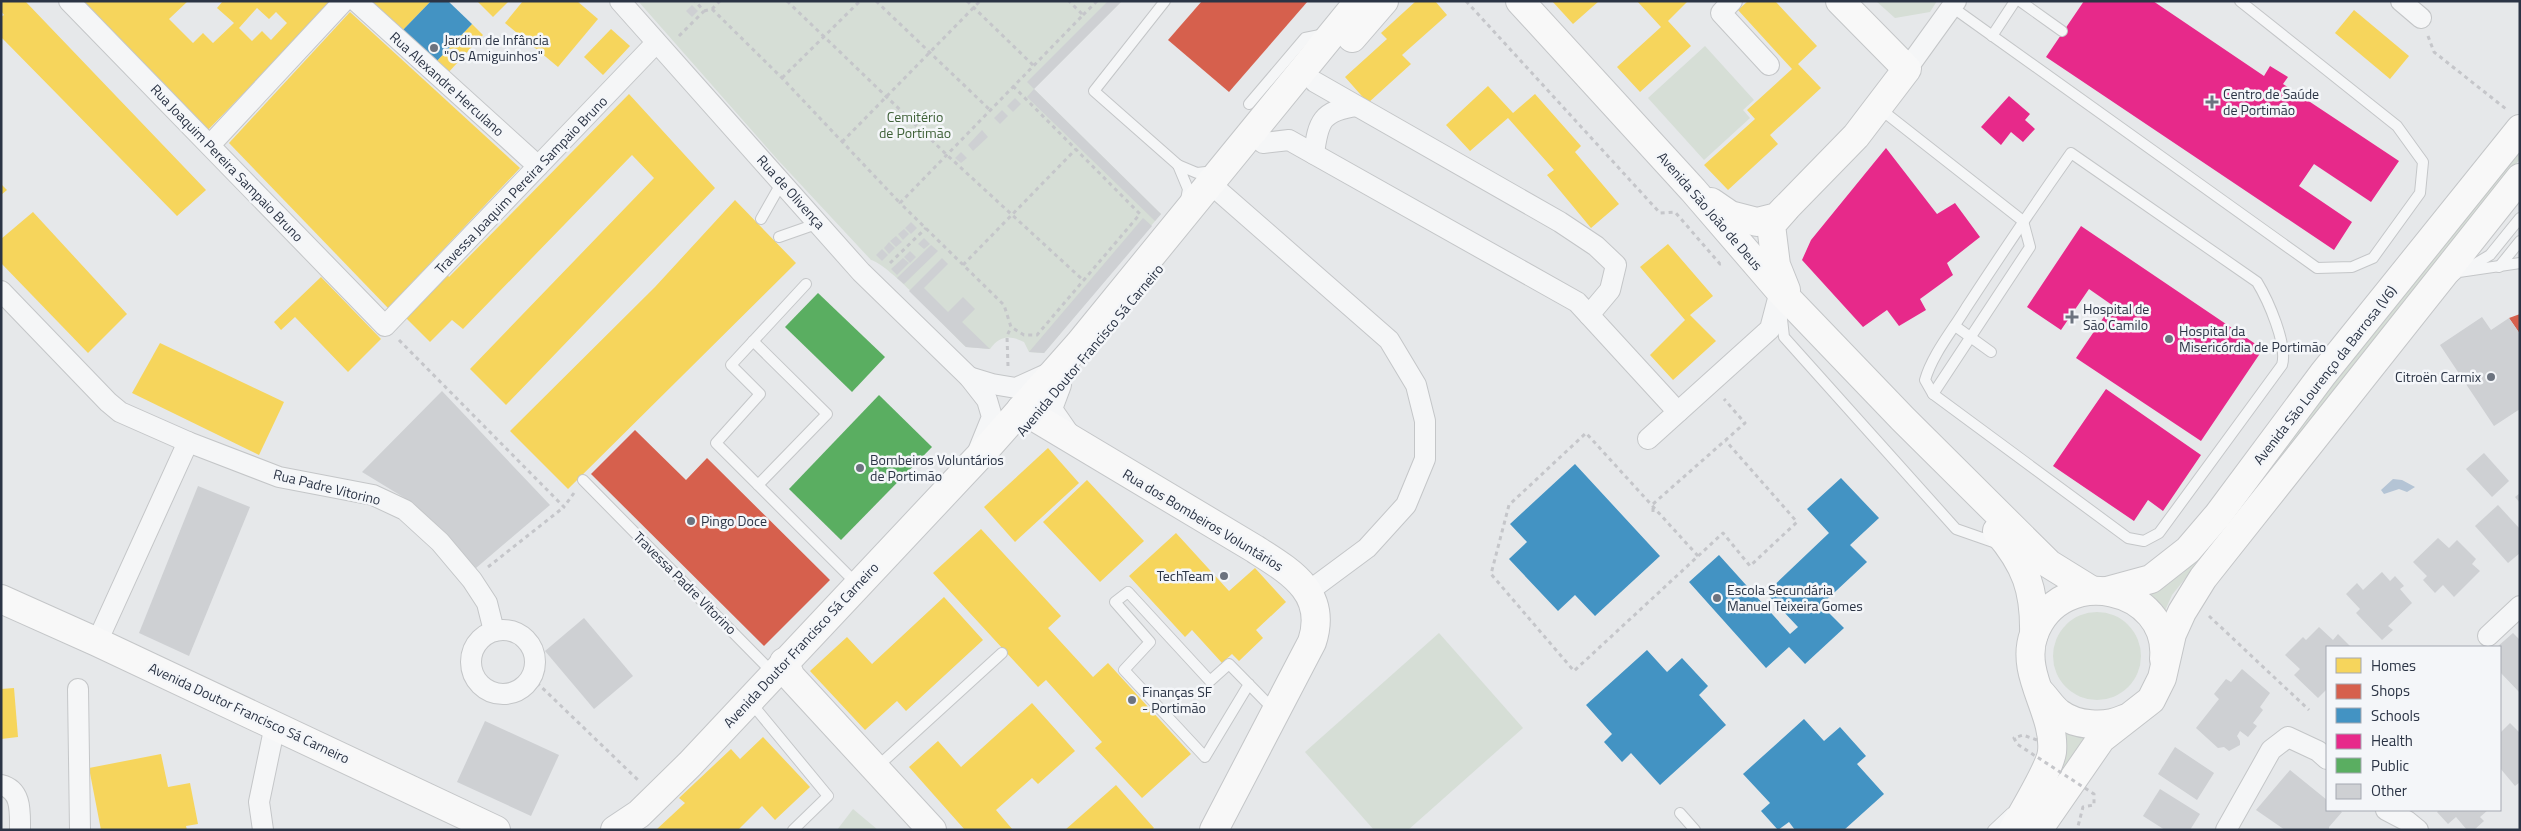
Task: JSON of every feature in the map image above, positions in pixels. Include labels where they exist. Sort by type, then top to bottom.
[{"type":"street","name":"Rua Joaquim Pereira Sampaio Bruno","points":[[69,1],[385,326]]},
{"type":"street","points":[[210,145],[344,1]]},
{"type":"street","name":"Rua Alexandre Herculano","points":[[356,1],[538,166]]},
{"type":"street","points":[[610,1],[638,23]]},
{"type":"street","name":"Rua de Olivença","points":[[620,1],[656,44],[819,223],[860,272],[968,377]]},
{"type":"street","name":"Avenida Doutor Francisco Sá Carneiro","points":[[615,830],[638,814],[656,797],[783,671],[1028,413],[1220,182],[1359,1]]},
{"type":"street","name":"Avenida Doutor Francisco Sá Carneiro","points":[[1059,377],[1184,213],[1263,143],[1384,1]]},
{"type":"street","points":[[1732,1],[1721,13],[1769,65]]},
{"type":"street","points":[[1840,1],[1907,69]]},
{"type":"street","points":[[2401,1],[2421,18]]},
{"type":"street","name":"Avenida São João de Deus","points":[[1521,2],[1693,190],[1786,298],[1903,419]]},
{"type":"street","points":[[1724,226],[1745,239],[1760,235],[1856,136],[1954,4]]},
{"type":"street","name":"Travessa Joaquim Pereira Sampaio Bruno","points":[[385,326],[656,44]]},
{"type":"street","points":[[1315,82],[1560,222],[1596,246],[1616,265],[1610,290],[1589,315]]},
{"type":"street","points":[[1314,154],[1319,127],[1325,116],[1338,109],[1356,106]]},
{"type":"street","name":"Avenida São Lourenço da Barrosa (V6)","points":[[2013,830],[2033,794],[2052,753],[2051,730],[2036,687],[2030,654],[2034,634],[2046,613],[2071,595],[2151,579],[2188,550],[2218,515],[2515,121]]},
{"type":"street","points":[[1263,143],[1289,140],[1577,302],[1678,412]]},
{"type":"street","name":"Avenida São Lourenço da Barrosa (V6)","points":[[2038,830],[2101,739],[2142,709],[2151,700],[2162,678],[2172,634],[2182,612],[2203,578],[2520,178]]},
{"type":"street","points":[[1214,830],[1312,642],[1317,625],[1309,591],[1367,548],[1406,505],[1425,459],[1425,421],[1416,385],[1389,340],[1220,182]]},
{"type":"street","points":[[1693,190],[1730,215],[1757,222],[1778,217]]},
{"type":"street","points":[[1648,439],[1770,329],[1786,298],[1776,265],[1778,217]]},
{"type":"street","name":"Rua Padre Vitorino","points":[[1,291],[108,402],[120,412],[188,442],[279,477],[374,495],[405,510],[440,542],[472,580],[487,603],[494,631]]},
{"type":"street","points":[[968,377],[1016,388],[1059,377],[1052,409],[1077,444]]},
{"type":"street","points":[[968,377],[1028,413]]},
{"type":"street","points":[[968,377],[987,400],[992,417],[972,463]]},
{"type":"street","name":"Avenida Doutor Francisco Sá Carneiro","points":[[690,764],[757,710],[783,671],[858,584],[972,463],[1028,413]]},
{"type":"street","name":"Rua dos Bombeiros Voluntários","points":[[1028,413],[1280,565],[1309,591]]},
{"type":"street","points":[[1903,419],[2049,564],[2099,590]]},
{"type":"street","points":[[1903,419],[2012,549],[2028,580],[2035,607],[2034,634]]},
{"type":"street","points":[[97,642],[188,442]]},
{"type":"street","name":"Avenida São Lourenço da Barrosa (V6)","points":[[2099,590],[2124,595],[2144,608],[2158,627],[2165,650],[2162,678]]},
{"type":"street","name":"Avenida Doutor Francisco Sá Carneiro","points":[[1,599],[275,725],[496,830]]},
{"type":"street","points":[[2488,636],[2520,606]]},
{"type":"street","points":[[494,631],[514,632],[525,640],[534,657],[531,677],[522,687],[504,694],[491,692],[476,679],[471,667],[472,654],[482,637],[494,631]]},
{"type":"street","points":[[783,671],[932,830]]},
{"type":"street","name":"Avenida São Lourenço da Barrosa (V6)","points":[[2036,687],[2059,714],[2086,724],[2109,724],[2122,721],[2142,709]]},
{"type":"street","points":[[78,689],[80,830]]},
{"type":"street","points":[[263,830],[259,802],[275,725]]},
{"type":"street","points":[[2226,830],[2271,750],[2288,737],[2318,751],[2326,759]]},
{"type":"street","points":[[1,785],[11,788],[16,794],[20,830]]},
{"type":"street","points":[[2388,811],[2407,821],[2418,830]]},
{"type":"lane","points":[[1165,1],[1094,90],[1178,165],[1220,182]]},
{"type":"lane","points":[[1992,36],[2015,1]]},
{"type":"lane","points":[[2020,1],[2062,31]]},
{"type":"lane","points":[[1954,4],[1992,36],[2317,268],[2352,267],[2372,258],[2420,193],[2424,162],[2397,126],[2240,1]]},
{"type":"lane","points":[[1249,104],[1306,38],[1334,33]]},
{"type":"lane","points":[[1878,107],[2023,221],[2030,247],[1933,394]]},
{"type":"lane","points":[[2071,153],[2257,282],[2263,292],[2284,349],[2282,365],[2160,533],[2144,541],[2128,538],[1933,394],[1925,380],[1928,369],[2023,221],[2071,153]]},
{"type":"lane","points":[[1178,165],[1188,189],[1184,213]]},
{"type":"lane","points":[[761,218],[782,182]]},
{"type":"lane","points":[[2429,292],[2459,272],[2490,256],[2520,218]]},
{"type":"lane","points":[[779,238],[819,223]]},
{"type":"lane","points":[[2499,267],[2520,241]]},
{"type":"lane","points":[[2459,272],[2520,263]]},
{"type":"lane","points":[[806,284],[731,364],[760,394],[716,443],[858,584]]},
{"type":"lane","points":[[1786,298],[1784,337],[1956,529],[2012,549]]},
{"type":"lane","points":[[1955,326],[1991,352]]},
{"type":"lane","points":[[753,341],[827,414],[758,485]]},
{"type":"lane","name":"Travessa Padre Vitorino","points":[[583,480],[783,671]]},
{"type":"lane","points":[[1249,684],[1205,757],[1124,670],[1150,642],[1115,602],[1128,592],[1210,681],[1229,664],[1249,684],[1276,711]]},
{"type":"lane","points":[[876,769],[1002,653]]},
{"type":"lane","points":[[757,710],[828,796],[793,830]]},
{"type":"lane","points":[[1993,830],[2033,794]]},
{"type":"lane","points":[[1680,814],[1695,830]]},
{"type":"path","points":[[696,1],[704,11]]},
{"type":"path","points":[[679,36],[704,11],[712,9],[720,1]]},
{"type":"path","points":[[787,1],[947,155],[1084,282]]},
{"type":"path","points":[[782,78],[860,1]]},
{"type":"path","points":[[876,1],[990,110]]},
{"type":"path","points":[[967,1],[1034,66]]},
{"type":"path","points":[[842,142],[980,1]]},
{"type":"path","points":[[1069,1],[1083,15]]},
{"type":"path","points":[[900,203],[1097,1]]},
{"type":"path","points":[[1466,1],[1660,212],[1675,212],[1720,264],[1730,262]]},
{"type":"path","points":[[712,9],[782,78],[900,203],[1004,305],[1012,327],[1024,335],[1037,335],[1140,214],[1013,86]]},
{"type":"path","points":[[2421,18],[2434,52],[2515,121]]},
{"type":"path","points":[[963,265],[1076,149]]},
{"type":"path","points":[[890,263],[926,228]]},
{"type":"path","points":[[385,326],[564,507]]},
{"type":"path","points":[[1007,336],[1012,327]]},
{"type":"path","points":[[1652,512],[1653,504],[1745,423],[1710,383]]},
{"type":"path","points":[[1698,556],[1653,504],[1586,433],[1508,505],[1491,574],[1574,671],[1723,533],[1750,566],[1797,522],[1726,441]]},
{"type":"path","points":[[472,580],[564,507],[583,480]]},
{"type":"path","points":[[2203,611],[2309,710]]},
{"type":"path","points":[[531,677],[656,797]]},
{"type":"path","points":[[2033,757],[2036,740],[2035,732]]},
{"type":"path","points":[[2036,740],[2024,735],[2014,738],[2017,744],[2094,794],[2094,804],[2083,807],[2077,830]]},
{"type":"green space","name":"Cemitério de Portimão","points":[[638,1],[1122,1],[1034,89],[1161,214],[1044,353],[1029,352],[1024,342],[1010,337],[1001,339],[990,349],[966,347],[891,273],[880,264],[871,260],[777,159]]},
{"type":"green space","points":[[1876,1],[1937,1],[1930,12],[1895,18]]},
{"type":"green space","points":[[1705,46],[1754,100],[1743,110],[1750,118],[1704,160],[1648,98]]},
{"type":"green space","points":[[2520,148],[2520,159],[2172,595],[2164,613],[2147,594],[2183,573],[2216,534],[2416,276]]},
{"type":"green space","points":[[2088,612],[2106,612],[2122,619],[2134,631],[2141,647],[2141,665],[2134,681],[2122,693],[2106,700],[2088,700],[2072,693],[2060,681],[2053,665],[2053,647],[2060,631],[2072,619]]},
{"type":"green space","points":[[1439,633],[1523,728],[1408,830],[1374,830],[1305,752]]},
{"type":"green space","points":[[2065,730],[2087,736],[2035,811]]},
{"type":"green space","points":[[853,809],[878,830],[837,830]]},
{"type":"water","points":[[2393,479],[2402,480],[2415,487],[2407,492],[2399,489],[2384,494],[2381,490]]},
{"type":"building: Homes","points":[[1,1],[25,1],[206,190],[177,216],[1,37],[1,17],[4,15],[1,11]]},
{"type":"building: Homes","points":[[72,1],[188,1],[169,19],[193,43],[203,33],[213,43],[234,23],[217,8],[223,1],[334,1],[202,136]],"holes":[[[257,8],[269,19],[276,12],[287,23],[271,40],[262,31],[252,41],[239,28]]]},
{"type":"building: Homes","points":[[369,1],[431,1],[401,32]]},
{"type":"building: Homes","points":[[477,1],[509,1],[493,17]]},
{"type":"building: Homes","points":[[523,1],[577,1],[598,19],[558,67],[505,23]]},
{"type":"building: Homes","points":[[1416,1],[1435,1],[1447,15],[1402,55],[1411,64],[1368,103],[1345,77],[1387,39],[1381,33]]},
{"type":"building: Homes","points":[[1552,1],[1599,1],[1573,24]]},
{"type":"building: Homes","points":[[1637,1],[1688,1],[1668,21],[1691,46],[1640,92],[1617,67],[1661,27]]},
{"type":"building: Homes","points":[[1748,1],[1775,1],[1817,46],[1798,64],[1821,88],[1770,135],[1778,144],[1728,190],[1704,165],[1755,119],[1747,110],[1792,69],[1738,10]]},
{"type":"building: Homes","points":[[2354,10],[2409,56],[2390,79],[2335,33]]},
{"type":"building: Homes","points":[[350,12],[520,168],[388,308],[229,143]]},
{"type":"building: Homes","points":[[472,24],[483,35],[446,75],[434,64]]},
{"type":"building: Homes","points":[[611,29],[630,46],[603,75],[584,57]]},
{"type":"building: Homes","points":[[1488,86],[1513,113],[1535,94],[1581,146],[1575,152],[1619,204],[1591,228],[1547,175],[1554,170],[1508,118],[1470,151],[1446,125]]},
{"type":"building: Homes","points":[[629,94],[715,188],[506,405],[470,369],[654,178],[632,155],[463,329],[452,320],[430,342],[405,317],[447,274],[449,277]]},
{"type":"building: Homes","points":[[1,184],[7,190],[1,195]]},
{"type":"building: Homes","points":[[735,200],[796,263],[568,489],[510,431],[655,287]]},
{"type":"building: Homes","points":[[33,212],[127,314],[88,353],[1,263],[1,239]]},
{"type":"building: Homes","points":[[1668,244],[1713,296],[1690,315],[1716,341],[1673,380],[1650,355],[1685,320],[1640,267]]},
{"type":"building: Homes","points":[[321,277],[381,339],[348,372],[295,317],[281,330],[274,322]]},
{"type":"building: Homes","points":[[160,343],[284,402],[259,455],[132,393]]},
{"type":"building: Homes","points":[[1048,448],[1079,483],[1015,542],[984,507]]},
{"type":"building: Homes","points":[[1087,480],[1144,541],[1100,582],[1043,522]]},
{"type":"building: Homes","points":[[981,529],[1061,616],[1048,628],[1093,677],[1108,663],[1191,754],[1142,798],[1095,748],[1102,742],[1046,680],[1038,687],[933,573]]},
{"type":"building: Homes","points":[[1176,533],[1229,591],[1255,568],[1286,602],[1256,630],[1263,638],[1239,661],[1232,654],[1222,663],[1192,630],[1185,637],[1129,576]]},
{"type":"building: Homes","points":[[944,597],[983,640],[906,711],[897,701],[865,730],[810,671],[847,637],[872,664]]},
{"type":"building: Homes","points":[[14,688],[18,737],[1,739],[1,689]]},
{"type":"building: Homes","points":[[1032,703],[1075,751],[1038,784],[1032,778],[996,810],[1013,830],[965,830],[909,767],[938,741],[961,767]]},
{"type":"building: Homes","points":[[763,737],[810,787],[775,820],[762,806],[738,830],[657,829],[685,803],[679,798],[731,749],[740,759]]},
{"type":"building: Homes","points":[[161,754],[168,787],[190,783],[198,824],[186,826],[187,830],[101,830],[89,768]]},
{"type":"building: Homes","points":[[1116,785],[1154,828],[1152,830],[1065,830]]},
{"type":"building: Shops","points":[[1202,1],[1308,1],[1229,92],[1168,40]]},
{"type":"building: Shops","points":[[2520,314],[2520,334],[2509,318]]},
{"type":"building: Shops","points":[[635,430],[686,480],[707,458],[830,580],[764,646],[591,474]]},
{"type":"building: Schools","name":"Jardim de Infância \"Os Amiguinhos\"","points":[[431,1],[448,1],[472,24],[434,64],[401,32]]},
{"type":"building: Schools","points":[[1575,464],[1660,556],[1595,616],[1575,595],[1558,611],[1509,559],[1527,542],[1510,524]]},
{"type":"building: Schools","points":[[1841,478],[1879,518],[1850,545],[1867,562],[1821,605],[1844,628],[1805,664],[1789,647],[1766,668],[1689,582],[1719,555],[1790,634],[1798,627],[1766,593],[1829,533],[1807,509]]},
{"type":"building: Schools","points":[[1647,650],[1667,672],[1682,658],[1708,686],[1699,695],[1726,725],[1660,785],[1631,753],[1622,762],[1604,742],[1612,734],[1586,705]]},
{"type":"building: Schools","points":[[1804,719],[1824,741],[1840,727],[1866,756],[1857,764],[1884,794],[1844,830],[1795,830],[1789,822],[1778,830],[1761,811],[1770,803],[1743,774]]},
{"type":"building: Health","points":[[2084,1],[2153,1],[2264,76],[2270,66],[2288,77],[2283,84],[2399,161],[2371,202],[2314,164],[2299,186],[2352,222],[2334,250],[2046,57]]},
{"type":"building: Health","points":[[2009,96],[2030,114],[2025,120],[2035,129],[2023,142],[2011,132],[2001,145],[1981,127]]},
{"type":"building: Health","points":[[1886,148],[1937,214],[1955,203],[1980,237],[1947,263],[1953,275],[1920,299],[1926,310],[1899,326],[1887,310],[1863,327],[1802,260],[1811,240]]},
{"type":"building: Health","name":"Hospital da Misericórdia de Portimão","points":[[2081,226],[2263,349],[2201,441],[2076,358],[2112,305],[2089,289],[2061,330],[2027,307]]},
{"type":"building: Health","points":[[2106,389],[2201,455],[2163,511],[2148,500],[2134,521],[2053,466]]},
{"type":"building: Public","points":[[818,293],[885,357],[852,392],[785,327]]},
{"type":"building: Public","name":"Bombeiros Voluntários de Portimão","points":[[879,395],[932,447],[841,540],[789,489]]},
{"type":"building: Other","points":[[1108,1],[1122,1],[1034,89],[1027,82]]},
{"type":"building: Other","points":[[692,5],[698,11],[692,17],[686,11]]},
{"type":"building: Other","points":[[1034,89],[1161,214],[1155,221],[1027,97]]},
{"type":"building: Other","points":[[1015,98],[1021,104],[1013,112],[1007,106]]},
{"type":"building: Other","points":[[1002,110],[1008,116],[1000,124],[994,118]]},
{"type":"building: Other","points":[[982,130],[988,137],[973,151],[968,145]]},
{"type":"building: Other","points":[[961,152],[967,158],[961,163],[955,158]]},
{"type":"building: Other","points":[[1143,218],[1152,226],[1044,353],[1029,352]]},
{"type":"building: Other","points":[[911,222],[917,228],[911,234],[905,228]]},
{"type":"building: Other","points":[[904,229],[909,234],[903,240],[898,234]]},
{"type":"building: Other","points":[[896,236],[902,242],[896,247],[890,241]]},
{"type":"building: Other","points":[[924,238],[930,244],[924,249],[918,244]]},
{"type":"building: Other","points":[[889,242],[895,248],[889,254],[884,248]]},
{"type":"building: Other","points":[[931,245],[938,251],[904,284],[897,278]]},
{"type":"building: Other","points":[[882,249],[888,255],[882,261],[876,255]]},
{"type":"building: Other","points":[[910,251],[916,257],[910,263],[904,257]]},
{"type":"building: Other","points":[[903,258],[909,263],[897,275],[891,269]]},
{"type":"building: Other","points":[[942,258],[948,264],[924,288],[948,312],[963,297],[975,309],[962,322],[990,349],[966,347],[909,291]]},
{"type":"building: Other","name":"Citroën Carmix","points":[[2482,317],[2491,330],[2509,318],[2520,334],[2520,409],[2494,426],[2440,345]]},
{"type":"building: Other","points":[[442,391],[550,505],[476,568],[413,503],[362,472]]},
{"type":"building: Other","points":[[2484,453],[2509,481],[2492,497],[2466,469]]},
{"type":"building: Other","points":[[198,486],[250,507],[189,656],[139,633]]},
{"type":"building: Other","points":[[2520,493],[2520,503],[2515,497]]},
{"type":"building: Other","points":[[2498,505],[2520,529],[2520,553],[2508,563],[2475,526]]},
{"type":"building: Other","points":[[2438,538],[2449,548],[2457,540],[2476,559],[2472,564],[2480,571],[2454,597],[2443,585],[2435,593],[2423,580],[2427,576],[2413,562]]},
{"type":"building: Other","points":[[2382,572],[2390,581],[2395,576],[2404,586],[2400,589],[2412,603],[2388,626],[2393,630],[2382,640],[2356,613],[2360,609],[2346,594],[2357,583],[2363,590]]},
{"type":"building: Other","points":[[584,618],[633,676],[594,709],[545,651]]},
{"type":"building: Other","points":[[2319,627],[2333,640],[2338,634],[2350,646],[2326,646],[2326,690],[2318,698],[2294,675],[2300,669],[2285,655],[2303,637],[2306,640]]},
{"type":"building: Other","points":[[2513,633],[2520,640],[2520,693],[2501,673],[2501,646],[2498,646]]},
{"type":"building: Other","points":[[2242,669],[2270,693],[2260,707],[2263,710],[2253,723],[2257,726],[2248,737],[2240,731],[2237,736],[2240,745],[2229,751],[2224,747],[2218,748],[2196,728],[2219,699],[2214,694],[2226,679],[2231,682]]},
{"type":"building: Other","points":[[485,721],[559,755],[531,816],[457,782]]},
{"type":"building: Other","points":[[2510,723],[2520,733],[2520,782],[2515,786],[2501,769],[2501,732]]},
{"type":"building: Other","points":[[2175,747],[2214,773],[2197,800],[2158,774]]},
{"type":"building: Other","points":[[2290,770],[2326,799],[2326,811],[2342,812],[2329,827],[2329,830],[2285,830],[2256,810]]},
{"type":"building: Other","points":[[2160,789],[2200,814],[2190,830],[2165,830],[2143,816]]},
{"type":"building: Other","points":[[2487,811],[2480,817],[2484,821],[2474,830],[2467,830],[2456,817],[2448,824],[2437,812]]},
{"type":"place","name":"Jardim de Infância \"Os Amiguinhos\"","points":[[434,48]]},
{"type":"place","name":"Centro de Saúde de Portimão","points":[[2212,102]]},
{"type":"place","name":"Hospital de São Camilo","points":[[2072,317]]},
{"type":"place","name":"Hospital da Misericórdia de Portimão","points":[[2169,339]]},
{"type":"place","name":"Citroën Carmix","points":[[2491,377]]},
{"type":"place","name":"Bombeiros Voluntários de Portimão","points":[[860,468]]},
{"type":"place","name":"Pingo Doce","points":[[691,521]]},
{"type":"place","name":"TechTeam","points":[[1224,576]]},
{"type":"place","name":"Escola Secundária Manuel Teixeira Gomes","points":[[1717,598]]},
{"type":"place","name":"Finanças SF - Portimão","points":[[1132,700]]}]
